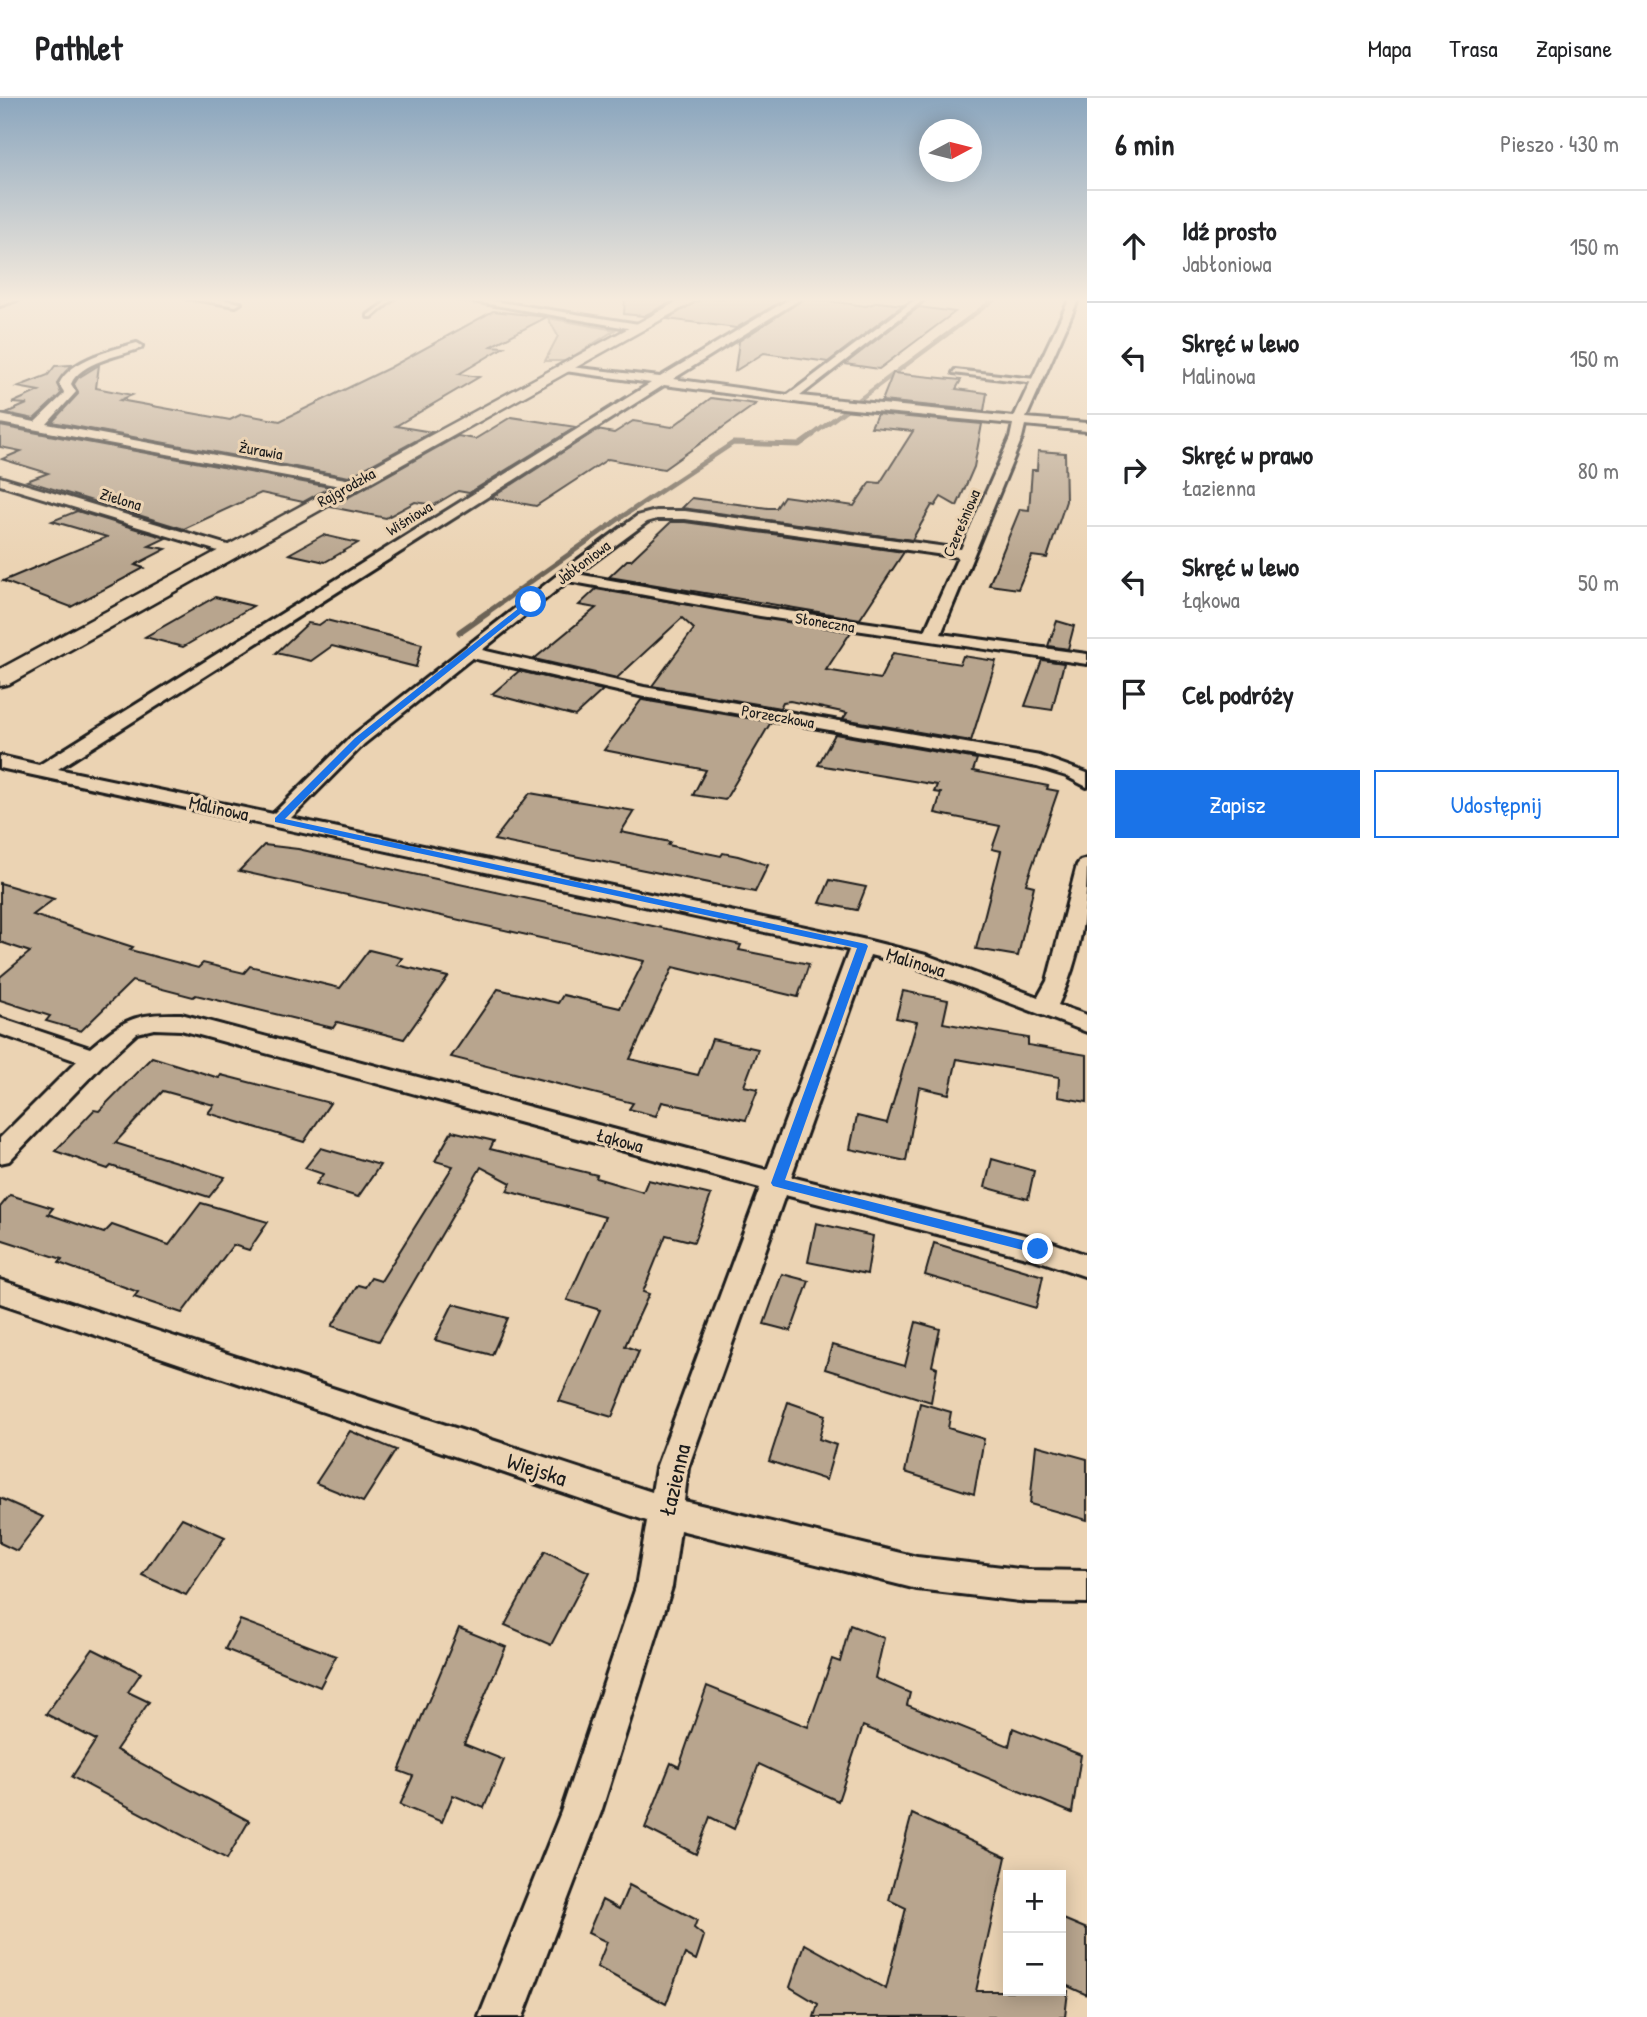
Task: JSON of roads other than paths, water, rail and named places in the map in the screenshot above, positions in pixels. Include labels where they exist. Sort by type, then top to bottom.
[{"type":"street","points":[[36,426],[66,398],[70,392],[67,388]]},
{"type":"street","name":"Rajgrodzka","points":[[0,678],[529,388]]},
{"type":"street","name":"Wiśniowa","points":[[42,771],[652,388]]},
{"type":"street","points":[[708,388],[789,399],[1087,427]]},
{"type":"street","points":[[789,399],[804,388]]},
{"type":"street","name":"Czereśniowa","points":[[931,637],[1016,438],[1021,413],[1032,388]]},
{"type":"street","name":"Żurawia","points":[[0,419],[351,484]]},
{"type":"street","name":"Zielona","points":[[0,481],[233,551]]},
{"type":"street","name":"Jabłoniowa","points":[[278,820],[358,740],[565,576],[642,519],[671,514],[966,554]]},
{"type":"street","name":"Słoneczna","points":[[565,576],[652,594],[1087,659]]},
{"type":"street","name":"Porzeczkowa","points":[[468,652],[644,692],[1040,762],[1073,772],[1087,781]]},
{"type":"street","name":"Malinowa","points":[[0,762],[862,946],[918,960],[1087,1024]]},
{"type":"street","points":[[1044,1009],[1058,981],[1087,864]]},
{"type":"street","name":"Łazienna","points":[[501,2017],[585,1799],[654,1587],[672,1468],[778,1183],[862,946]]},
{"type":"street","name":"Łąkowa","points":[[94,1058],[129,1028],[153,1021],[181,1022],[778,1183],[1038,1249],[1087,1266]]},
{"type":"street","points":[[0,1026],[94,1058],[0,1154]]},
{"type":"street","name":"Wiejska","points":[[0,1291],[666,1512],[917,1573],[1028,1586],[1087,1587]]},
{"type":"waterway","points":[[856,402],[875,388]]},
{"type":"waterway","points":[[811,436],[846,410]]},
{"type":"waterway","points":[[485,614],[623,516],[733,443],[799,445],[813,435]]},
{"type":"waterway","points":[[460,632],[487,613]]}]
